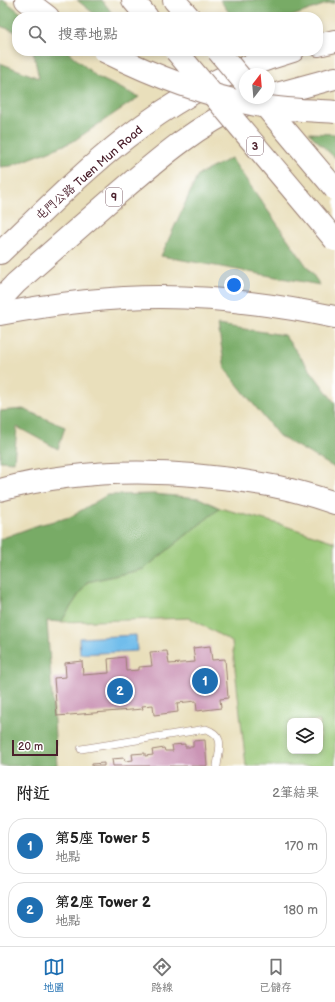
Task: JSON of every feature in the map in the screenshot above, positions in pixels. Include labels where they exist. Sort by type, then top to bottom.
[{"type":"highway","points":[[26,0],[42,12]]},
{"type":"highway","points":[[133,0],[143,12]]},
{"type":"highway","points":[[174,0],[185,12]]},
{"type":"highway","points":[[323,44],[335,41]]},
{"type":"highway","points":[[115,56],[149,72],[205,93],[257,105],[335,112]]},
{"type":"highway","name":"3","points":[[180,56],[335,240]]},
{"type":"highway","points":[[222,56],[239,76]]},
{"type":"highway","name":"屯門公路 Tuen Mun Road","points":[[0,253],[65,191],[127,137],[180,100],[234,72],[279,56]]},
{"type":"highway","points":[[275,94],[335,78]]},
{"type":"highway","name":"9","points":[[0,300],[16,283],[150,166],[194,134],[238,108],[248,104]]},
{"type":"highway","points":[[263,104],[335,189]]},
{"type":"highway","points":[[0,314],[77,302],[119,298],[160,297],[239,301],[274,305],[335,317]]},
{"type":"highway","points":[[0,490],[36,482],[113,473],[164,473],[215,477],[263,484],[301,492],[335,503]]},
{"type":"lane","points":[[81,749],[206,729],[217,734],[220,740],[217,766]]},
{"type":"green space","points":[[0,0],[4,0],[20,12],[12,12],[12,30],[0,26]]},
{"type":"green space","points":[[77,0],[102,0],[111,12],[92,12]]},
{"type":"green space","points":[[220,0],[335,0],[335,3],[329,3],[304,12],[228,12]]},
{"type":"green space","points":[[34,56],[73,56],[97,77],[139,97],[72,142],[11,166],[0,167],[0,63],[39,78]]},
{"type":"green space","points":[[309,133],[335,134],[335,158]]},
{"type":"green space","points":[[231,158],[320,285],[161,256],[198,175]]},
{"type":"green space","points":[[218,325],[284,335],[335,403],[335,468],[279,436],[225,369]]},
{"type":"green space","points":[[23,409],[65,427],[58,449],[17,427],[14,462],[0,461],[0,411]]},
{"type":"green space","points":[[154,494],[199,498],[220,508],[144,569],[87,582],[61,622],[47,621],[57,766],[0,766],[0,539],[38,525],[70,517],[107,495]]},
{"type":"green space","points":[[220,508],[276,523],[335,542],[335,766],[246,766],[232,642],[190,618],[61,622],[87,582],[144,569]]},
{"type":"water","points":[[136,635],[137,651],[80,654],[79,638]]},
{"type":"building","points":[[210,646],[212,660],[225,659],[228,698],[220,699],[221,708],[197,711],[196,701],[177,703],[178,712],[154,715],[153,705],[142,706],[143,709],[57,716],[54,678],[66,677],[65,663],[82,661],[83,675],[109,673],[108,659],[125,657],[126,671],[139,670],[139,667],[152,666],[150,652],[167,651],[169,664],[195,662],[193,648]]},
{"type":"building","points":[[205,740],[207,766],[113,766],[112,759],[124,758],[125,761],[133,760],[132,754],[145,753],[145,756],[153,755],[152,750],[164,748],[165,751],[173,751],[172,745],[185,744],[185,747],[193,747],[193,741]]},
{"type":"building","points":[[104,763],[104,766],[92,766],[92,764]]},
{"type":"place","name":"第5座 Tower 5","points":[[205,681]]},
{"type":"place","name":"第2座 Tower 2","points":[[120,691]]}]
